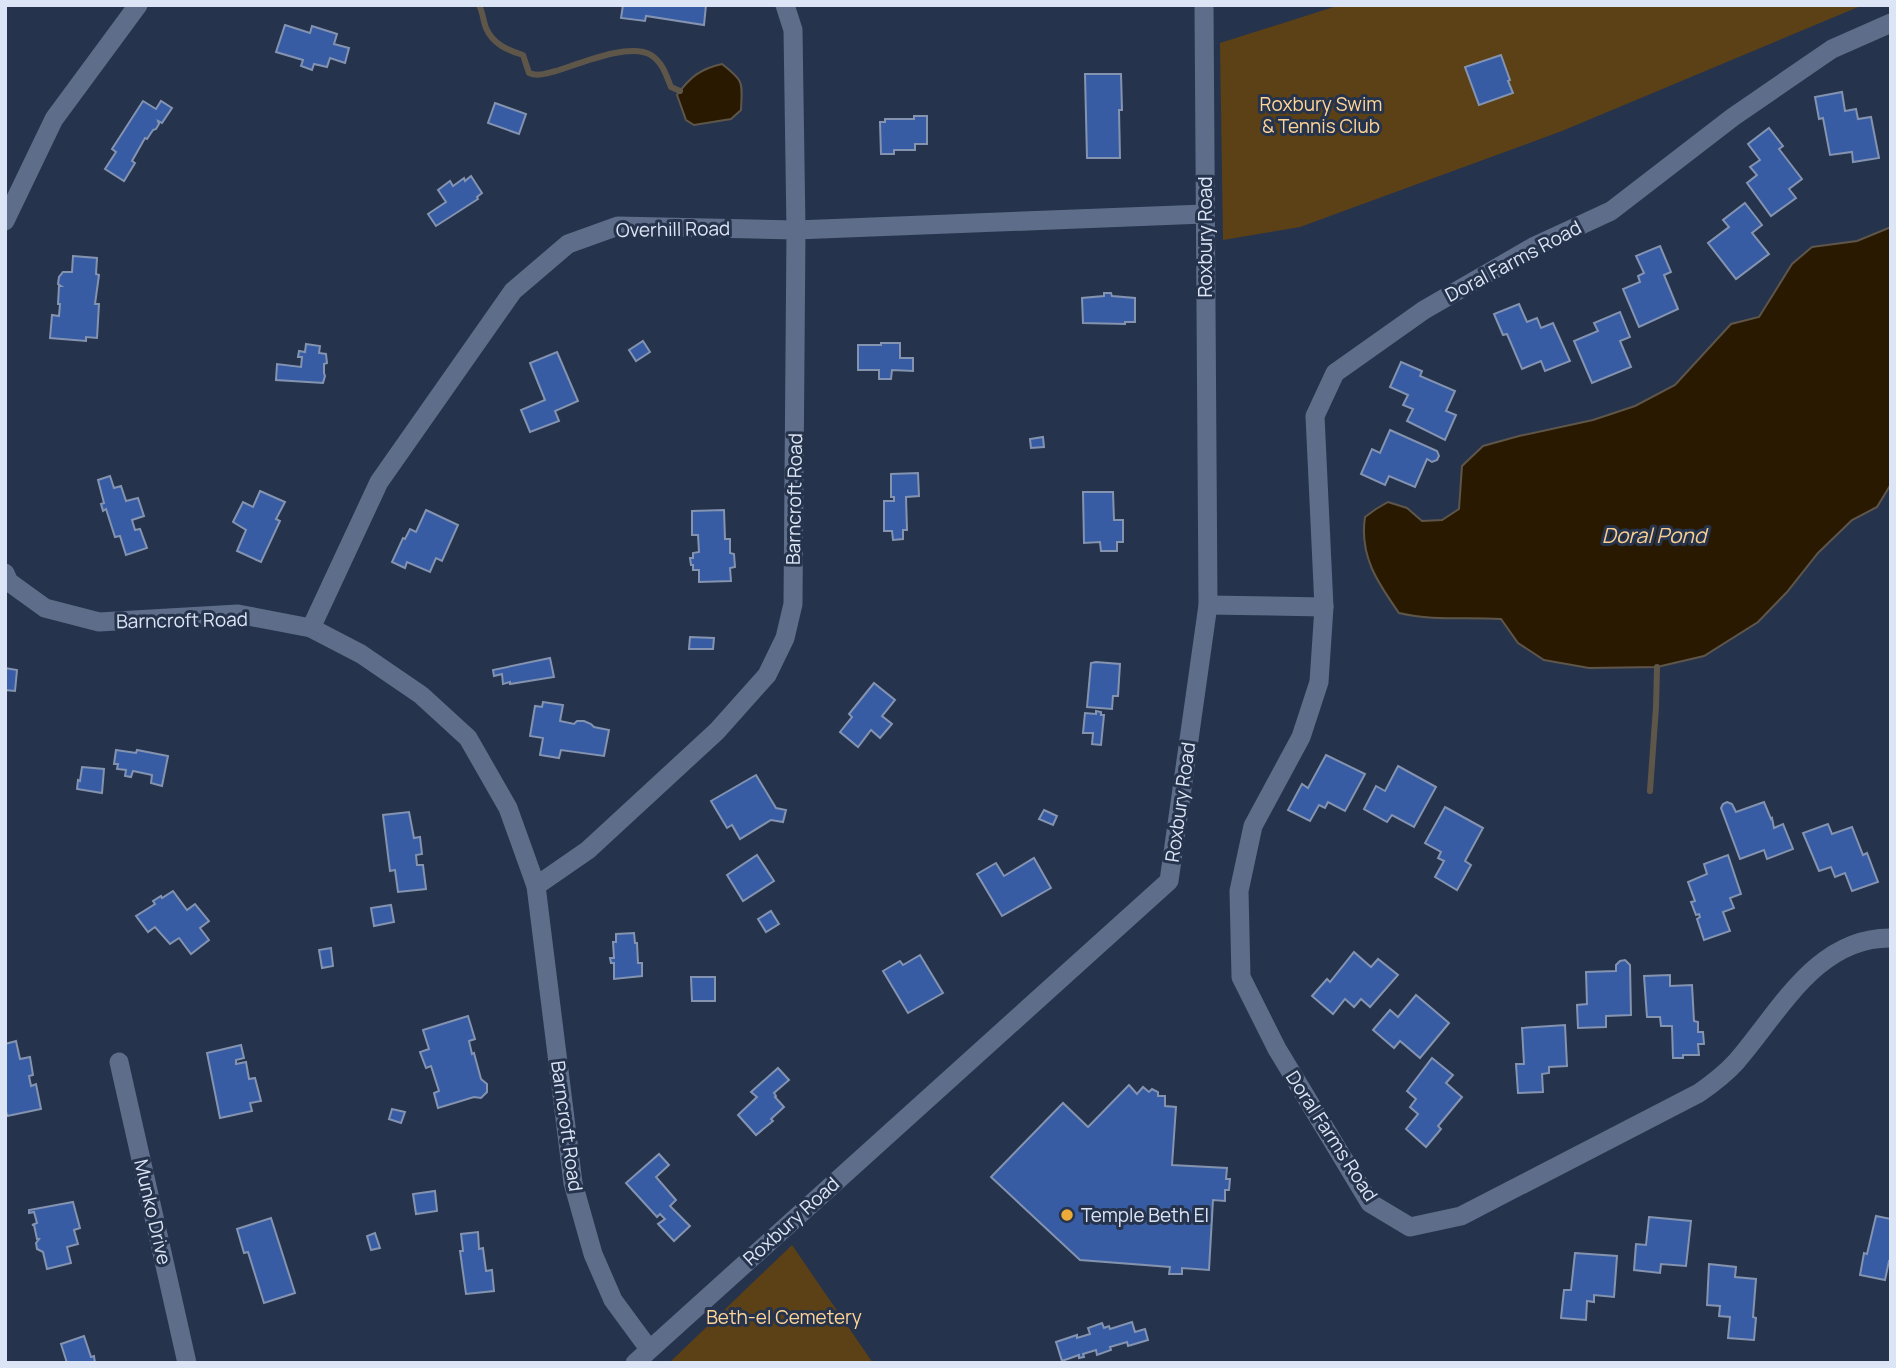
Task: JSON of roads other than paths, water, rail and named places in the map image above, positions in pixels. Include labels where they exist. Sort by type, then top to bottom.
[{"type":"street","points":[[5,221],[54,119],[138,5]]},
{"type":"street","name":"Barncroft Road","points":[[536,886],[588,850],[717,731],[767,675],[785,638],[793,604],[796,230],[793,30],[785,5]]},
{"type":"street","name":"Roxbury Road","points":[[642,1356],[1169,880],[1208,605],[1204,5]]},
{"type":"street","name":"Doral Farms Road","points":[[1891,23],[1832,49],[1733,117],[1611,211],[1533,247],[1424,310],[1335,373],[1315,416],[1324,607],[1319,682],[1301,737],[1253,826],[1239,891],[1241,976],[1276,1049],[1370,1203],[1410,1227],[1461,1216],[1699,1093],[1736,1062],[1818,964],[1859,942],[1891,938]]},
{"type":"street","name":"Overhill Road","points":[[311,628],[379,482],[513,291],[568,244],[618,226],[796,230],[1205,214]]},
{"type":"street","name":"Barncroft Road","points":[[5,573],[9,582],[46,608],[99,622],[238,614],[311,628],[361,654],[421,695],[468,738],[508,808],[536,886],[572,1183],[593,1254],[642,1356]]},
{"type":"street","points":[[1208,605],[1324,607]]},
{"type":"street","name":"Munko Drive","points":[[119,1062],[187,1363]]},
{"type":"water","points":[[722,64],[740,83],[741,110],[731,119],[694,125],[686,120],[677,95],[696,75]]},
{"type":"water","name":"Doral Pond","points":[[1891,227],[1891,484],[1877,507],[1852,520],[1818,553],[1787,592],[1758,622],[1704,656],[1657,667],[1589,668],[1544,660],[1518,643],[1501,619],[1437,618],[1399,613],[1377,580],[1368,557],[1365,517],[1388,502],[1407,508],[1422,521],[1442,520],[1459,509],[1462,466],[1483,446],[1593,420],[1635,406],[1675,385],[1731,324],[1759,317],[1792,264],[1812,247],[1857,241]]},
{"type":"waterway","points":[[479,5],[489,34],[501,46],[523,55],[529,73],[536,75],[556,71],[604,55],[642,52],[655,58],[671,87],[680,91]]},
{"type":"waterway","points":[[1650,791],[1657,667]]},
{"type":"place","name":"Temple Beth El","points":[[1067,1215]]},
{"type":"park label","name":"Roxbury Swim & Tennis Club","points":[[1321,115]]},
{"type":"park label","name":"Beth-el Cemetery","points":[[784,1317]]}]
